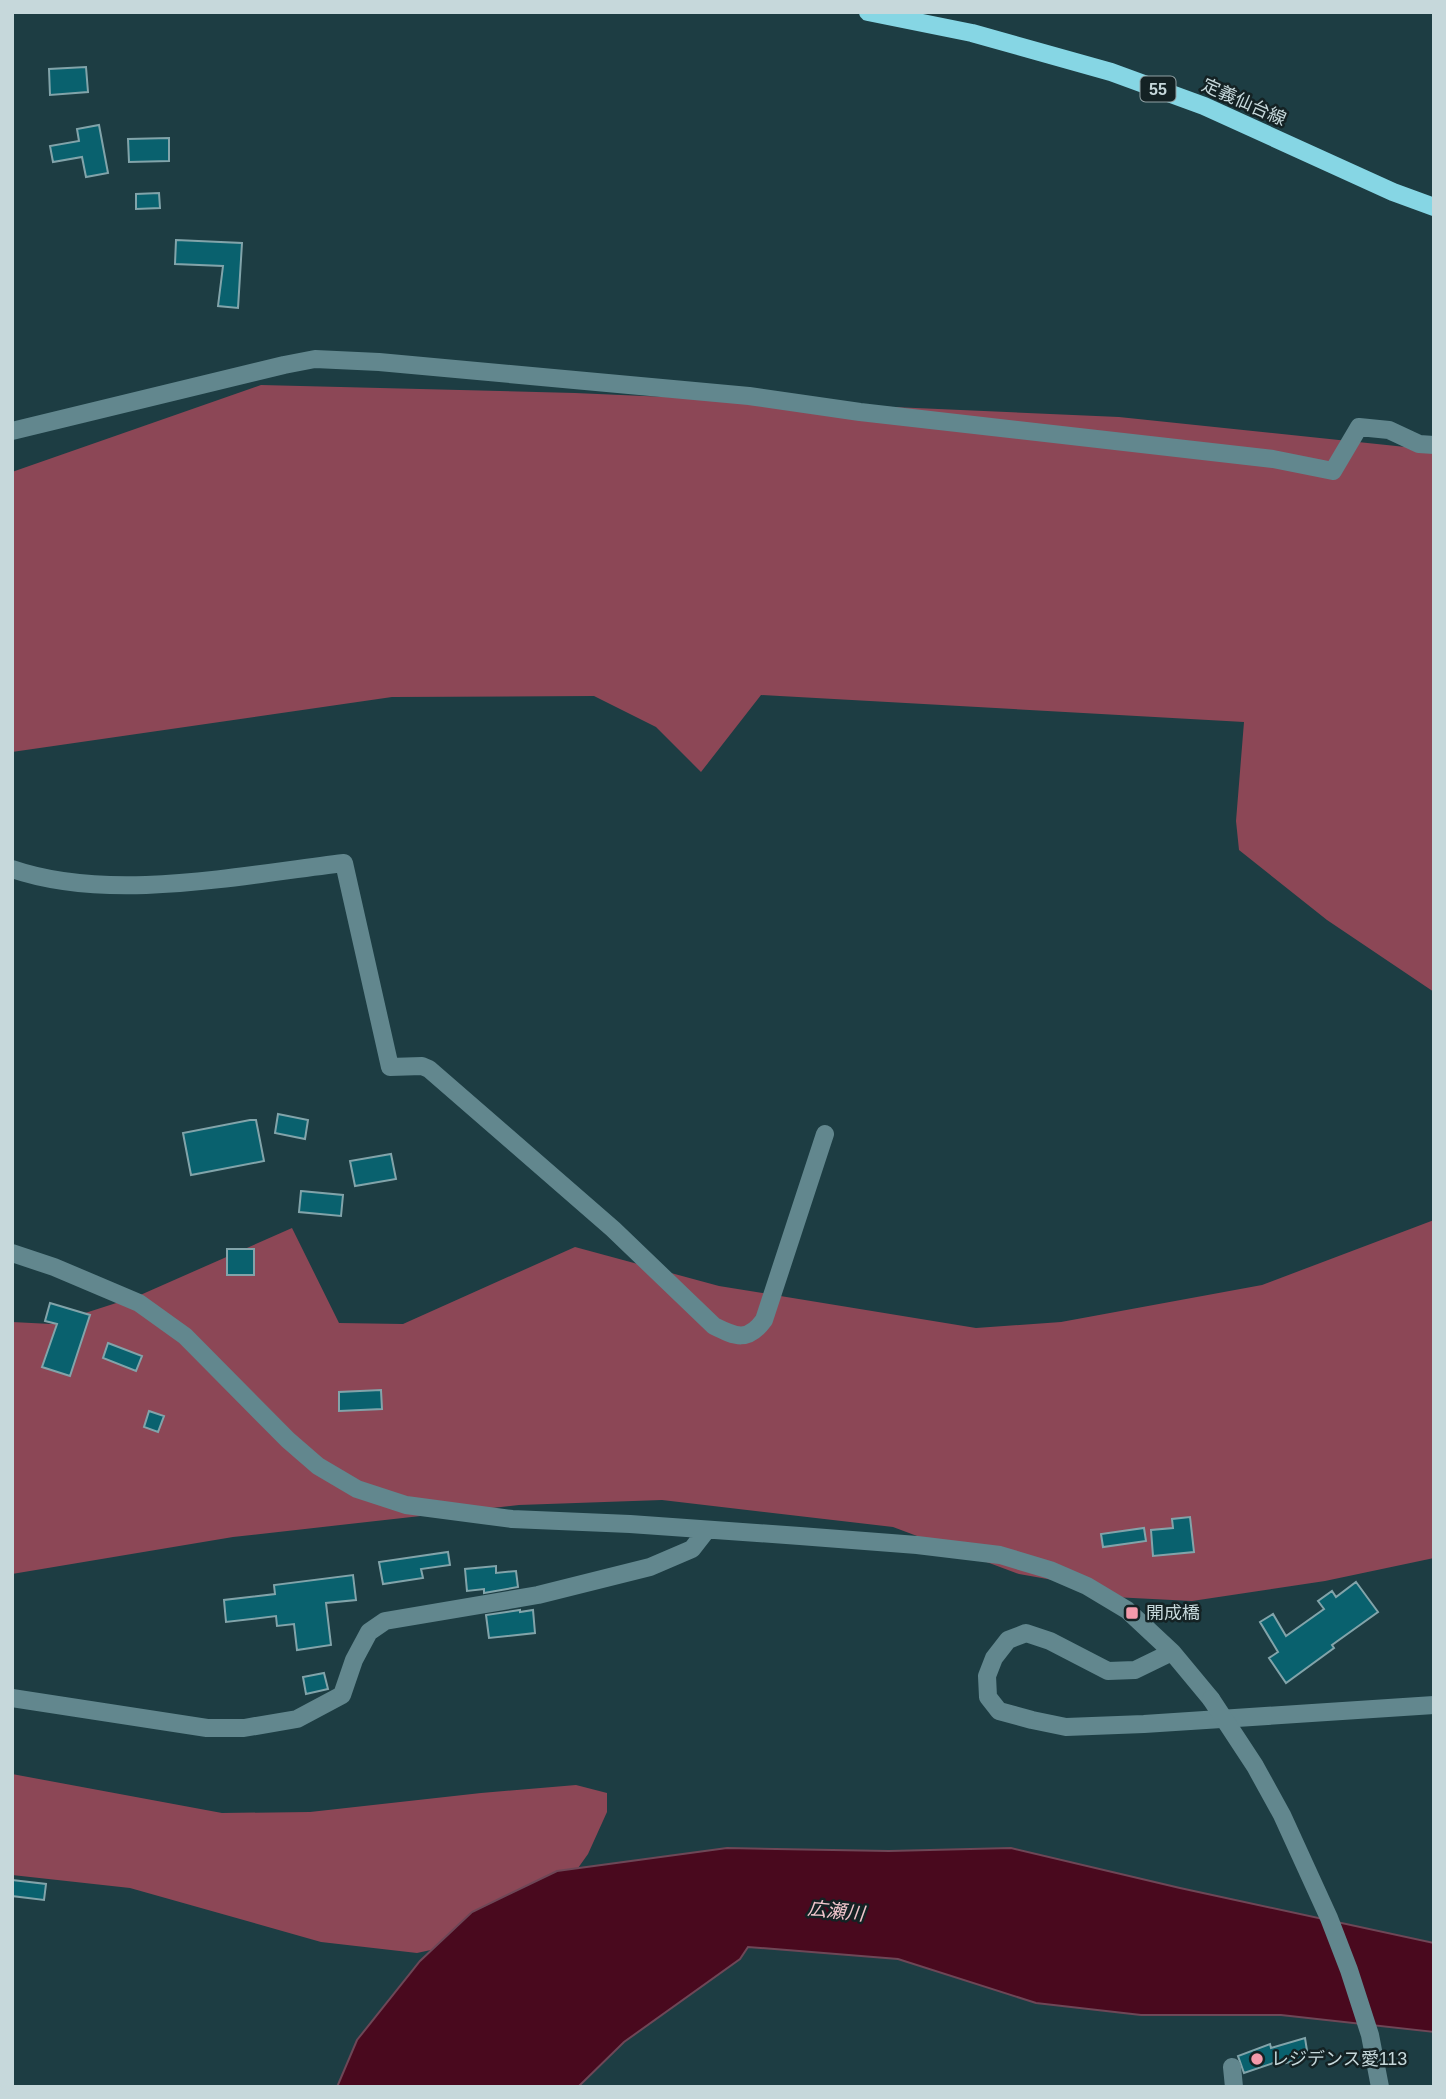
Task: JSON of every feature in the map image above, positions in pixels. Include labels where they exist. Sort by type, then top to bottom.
[{"type":"main road","name":"定義仙台線","points":[[868,12],[972,33],[1111,72],[1204,106],[1393,192],[1434,207]]},
{"type":"street","points":[[12,431],[315,359],[379,362],[749,396],[860,412],[1273,459],[1333,471],[1359,427],[1389,430],[1419,444],[1434,445]]},
{"type":"street","points":[[12,869],[51,880],[121,886],[170,884],[344,863],[390,1067],[422,1066],[429,1069],[613,1229],[715,1326],[732,1335],[749,1335],[756,1331],[764,1320],[825,1134]]},
{"type":"street","points":[[12,1253],[54,1267],[139,1303],[185,1336],[288,1440],[318,1466],[357,1489],[406,1505],[485,1515],[917,1545],[1000,1555],[1050,1570],[1087,1586],[1127,1609],[1172,1652],[1211,1699],[1255,1766],[1282,1815],[1329,1918],[1349,1970],[1370,2035],[1380,2087]]},
{"type":"street","points":[[12,1698],[207,1728],[244,1728],[297,1720],[342,1695],[354,1660],[369,1632],[385,1621],[538,1595],[650,1567],[692,1549],[706,1531]]},
{"type":"street","points":[[1172,1652],[1135,1670],[1108,1671],[1050,1641],[1026,1633],[1008,1640],[994,1658],[987,1676],[988,1697],[999,1711],[1066,1727],[1434,1704]]},
{"type":"street","points":[[1232,2067],[1234,2087]]},
{"type":"shaded area","points":[[261,385],[575,393],[1119,417],[1434,450],[1434,992],[1327,920],[1239,850],[1236,821],[1244,722],[761,695],[701,772],[656,727],[594,696],[392,697],[12,752],[12,472]]},
{"type":"shaded area","points":[[1434,1220],[1434,1558],[1325,1581],[1192,1601],[1113,1597],[1087,1586],[1019,1574],[893,1527],[662,1500],[519,1505],[233,1537],[12,1574],[12,1322],[51,1324],[138,1296],[292,1228],[339,1323],[403,1324],[575,1247],[719,1286],[976,1328],[1061,1322],[1262,1285]]},
{"type":"shaded area","points":[[12,1774],[222,1813],[310,1812],[576,1785],[607,1793],[607,1812],[588,1854],[561,1892],[504,1934],[417,1953],[321,1942],[130,1888],[12,1875]]},
{"type":"water","name":"広瀬川","points":[[727,1848],[889,1851],[1011,1848],[1434,1943],[1434,2032],[1281,2015],[1141,2015],[1036,2003],[898,1959],[748,1947],[740,1959],[624,2042],[578,2087],[337,2087],[357,2040],[420,1961],[472,1912],[557,1871]]},
{"type":"building","points":[[86,67],[88,92],[50,95],[49,69]]},
{"type":"building","points":[[99,125],[108,173],[86,177],[82,157],[53,162],[50,146],[79,141],[77,129]]},
{"type":"building","points":[[169,138],[169,161],[129,162],[128,139]]},
{"type":"building","points":[[159,193],[160,208],[136,209],[136,194]]},
{"type":"building","points":[[176,240],[242,243],[238,308],[218,306],[223,266],[175,264]]},
{"type":"building","points":[[278,1114],[308,1120],[305,1139],[275,1133]]},
{"type":"building","points":[[256,1120],[264,1161],[191,1175],[183,1133]]},
{"type":"building","points":[[391,1154],[396,1179],[355,1186],[350,1161]]},
{"type":"building","points":[[301,1191],[343,1195],[341,1216],[299,1212]]},
{"type":"building","points":[[227,1249],[254,1249],[254,1275],[227,1275]]},
{"type":"building","points":[[50,1303],[90,1315],[70,1376],[42,1367],[57,1324],[45,1321]]},
{"type":"building","points":[[108,1343],[142,1356],[136,1371],[103,1358]]},
{"type":"building","points":[[381,1390],[382,1409],[339,1411],[339,1392]]},
{"type":"building","points":[[149,1411],[164,1416],[158,1432],[144,1427]]},
{"type":"building","points":[[1190,1517],[1194,1552],[1153,1556],[1151,1530],[1173,1528],[1172,1519]]},
{"type":"building","points":[[1144,1528],[1146,1541],[1103,1547],[1101,1534]]},
{"type":"building","points":[[448,1552],[450,1565],[421,1569],[423,1578],[383,1584],[379,1562]]},
{"type":"building","points":[[496,1566],[496,1573],[516,1571],[518,1587],[484,1593],[484,1589],[467,1591],[465,1569]]},
{"type":"building","points":[[353,1575],[356,1600],[326,1603],[331,1645],[297,1650],[294,1624],[277,1626],[276,1616],[226,1622],[224,1600],[275,1594],[274,1585]]},
{"type":"building","points":[[1356,1582],[1378,1612],[1286,1683],[1269,1658],[1278,1652],[1260,1622],[1273,1614],[1286,1636],[1324,1609],[1318,1601],[1332,1591],[1336,1597]]},
{"type":"building","points":[[533,1610],[535,1633],[489,1638],[486,1615]]},
{"type":"building","points":[[324,1673],[328,1689],[306,1694],[303,1677]]},
{"type":"building","points":[[12,1880],[46,1884],[44,1900],[12,1896]]},
{"type":"building","points":[[1305,2038],[1308,2057],[1286,2063],[1285,2059],[1244,2073],[1238,2056],[1270,2044],[1271,2048]]},
{"type":"place","name":"開成橋","points":[[1132,1613]]},
{"type":"place","name":"レジデンス愛113","points":[[1257,2059]]}]
